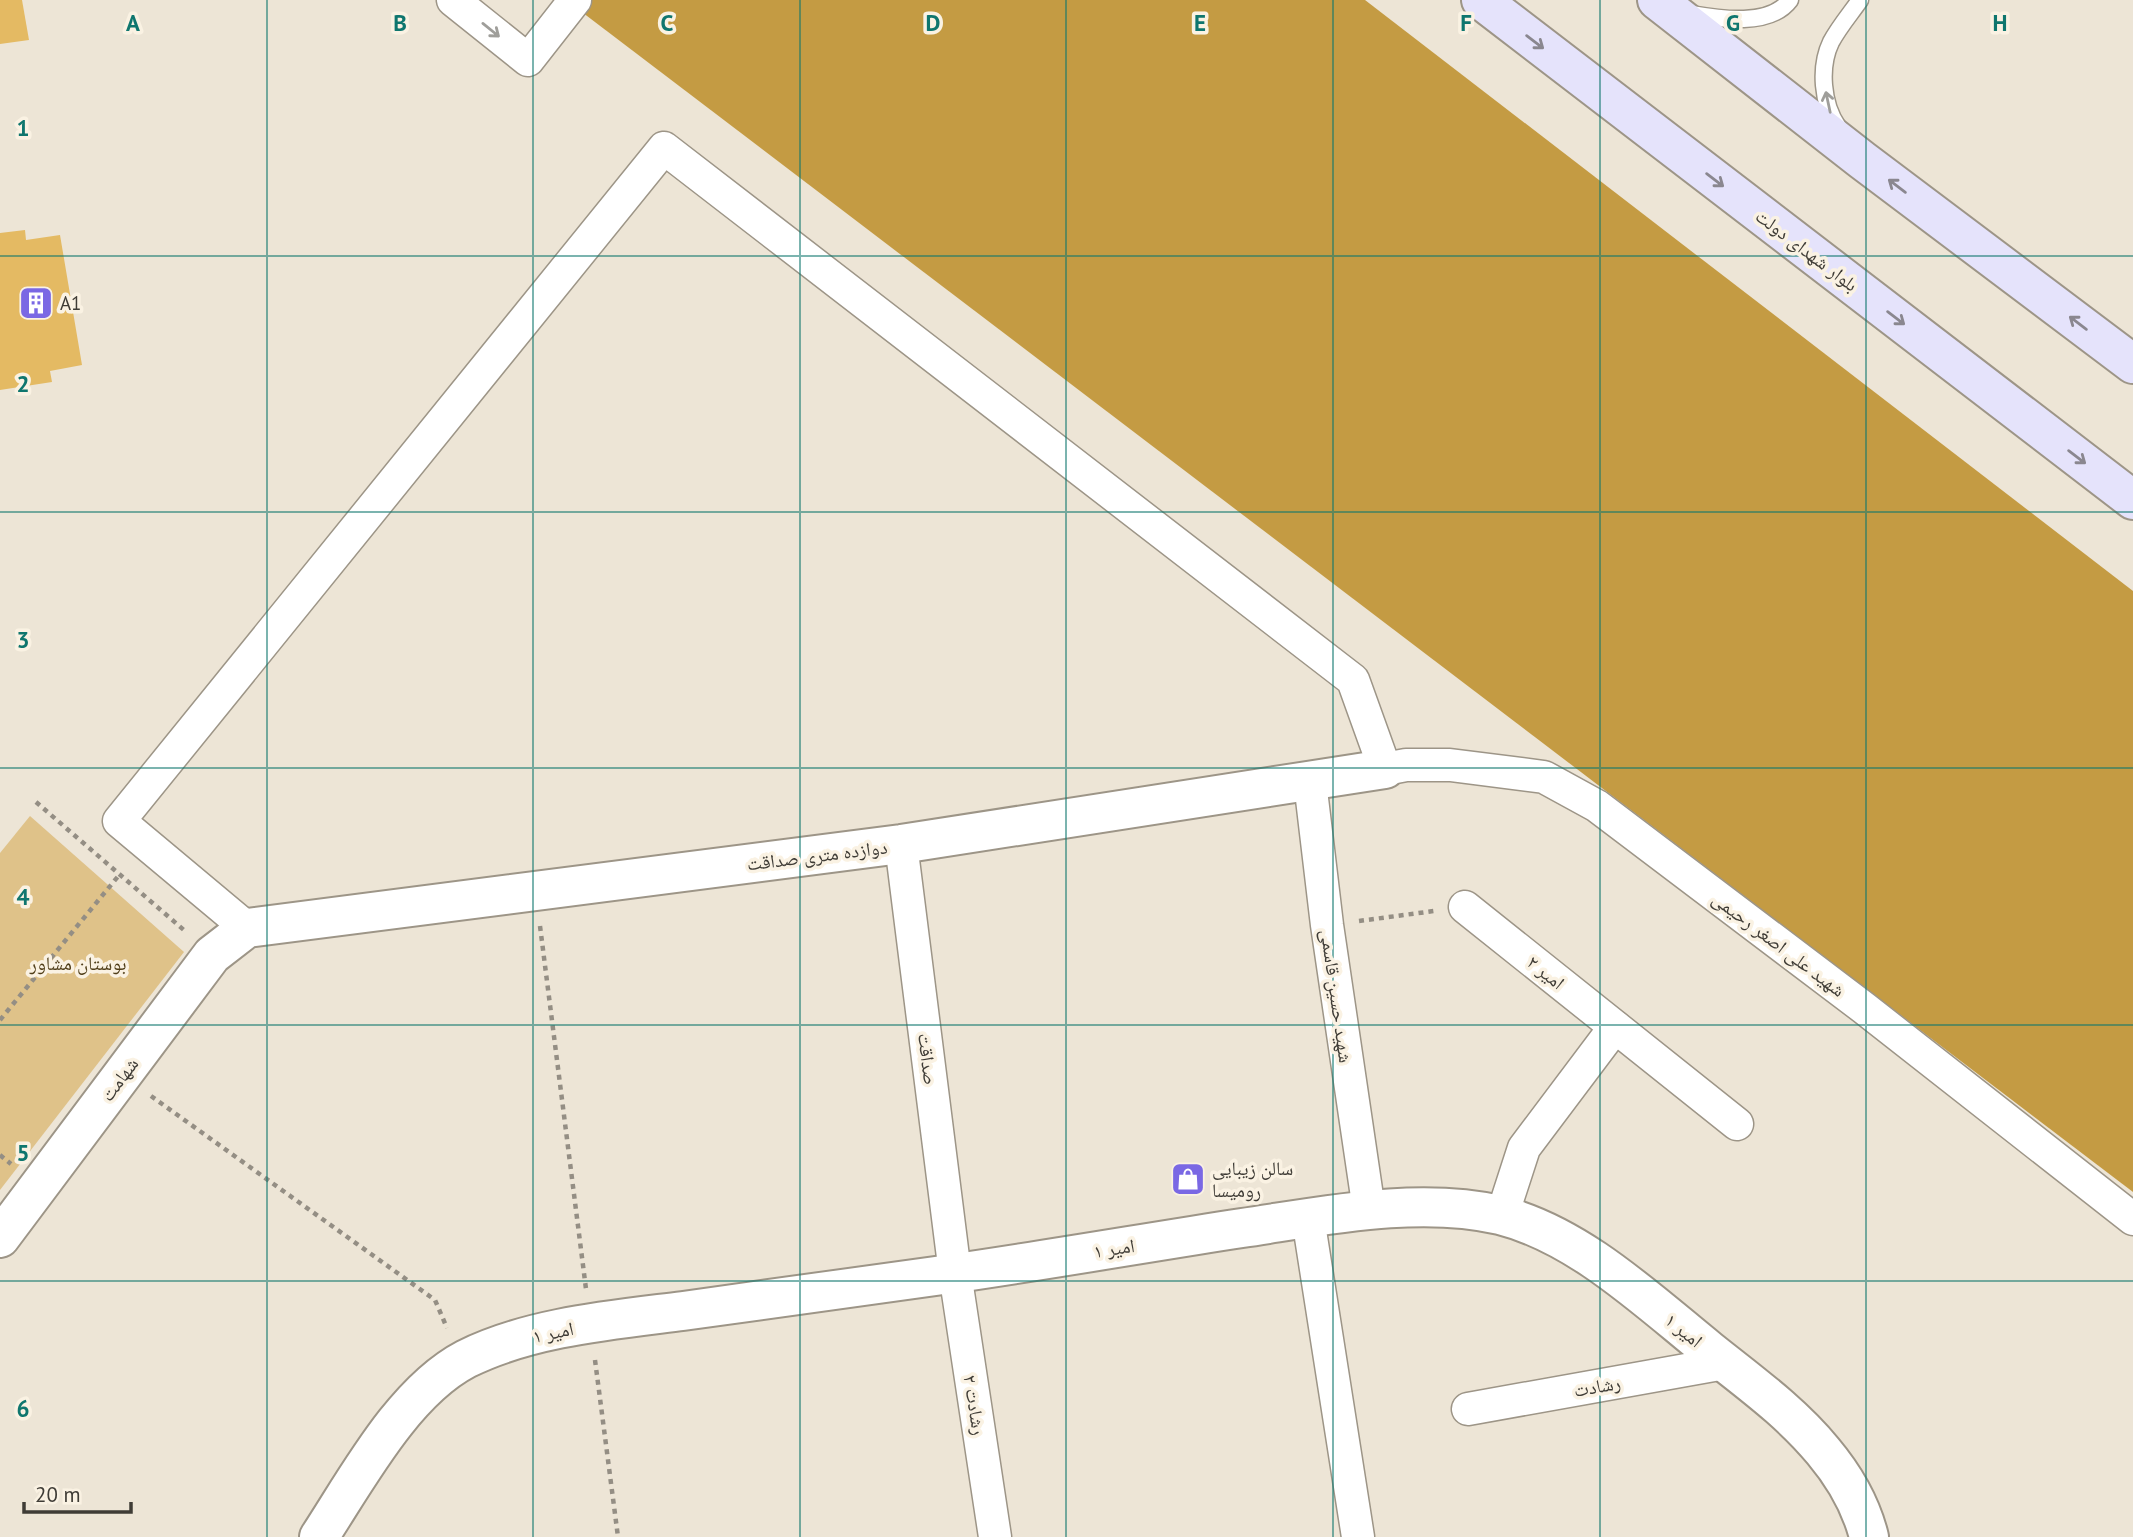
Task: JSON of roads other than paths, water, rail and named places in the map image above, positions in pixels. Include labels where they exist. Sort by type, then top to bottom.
[{"type":"main road","name":"بلوار شهدای دولت","points":[[1481,0],[2133,500]]},
{"type":"main road","points":[[1664,6],[1862,160],[2133,364]]},
{"type":"street","points":[[453,0],[528,60],[575,0]]},
{"type":"street","points":[[247,928],[118,821],[664,148],[1353,680],[1385,769]]},
{"type":"street","name":"شهید علی اصغر رحیمی","points":[[1385,769],[1406,765],[1450,765],[1544,776],[1597,806],[1853,1000],[2133,1219]]},
{"type":"street","name":"دوازده متری صداقت","points":[[247,928],[901,844],[1385,769]]},
{"type":"street","name":"شهید حسین قاسمی","points":[[1310,782],[1327,925],[1369,1210]]},
{"type":"street","name":"صداقت","points":[[901,844],[955,1273]]},
{"type":"street","name":"امیر ۲","points":[[1465,907],[1737,1124]]},
{"type":"street","name":"شهامت","points":[[0,1238],[212,955],[247,928]]},
{"type":"street","points":[[1502,1216],[1524,1148],[1615,1027]]},
{"type":"street","name":"امیر ۱","points":[[319,1537],[395,1423],[427,1387],[462,1361],[505,1342],[591,1324],[955,1273],[1308,1218],[1369,1210],[1451,1208],[1502,1216],[1546,1233],[1604,1266],[1785,1411],[1823,1451],[1849,1486],[1869,1537]]},
{"type":"street","points":[[1308,1218],[1358,1537]]},
{"type":"street","name":"رشادت ۲","points":[[955,1273],[995,1537]]},
{"type":"street","name":"رشادت","points":[[1468,1409],[1725,1363]]},
{"type":"lane","points":[[1664,6],[1750,20],[1785,7],[1790,0]]},
{"type":"lane","points":[[1860,0],[1830,43],[1823,79],[1831,116],[1862,160]]},
{"type":"place","name":"A1","points":[[36,303]]},
{"type":"place","name":"سالن زیبایی رومیسا","points":[[1188,1179]]},
{"type":"park label","name":"بوستان مشاور","points":[[78,963]]}]
